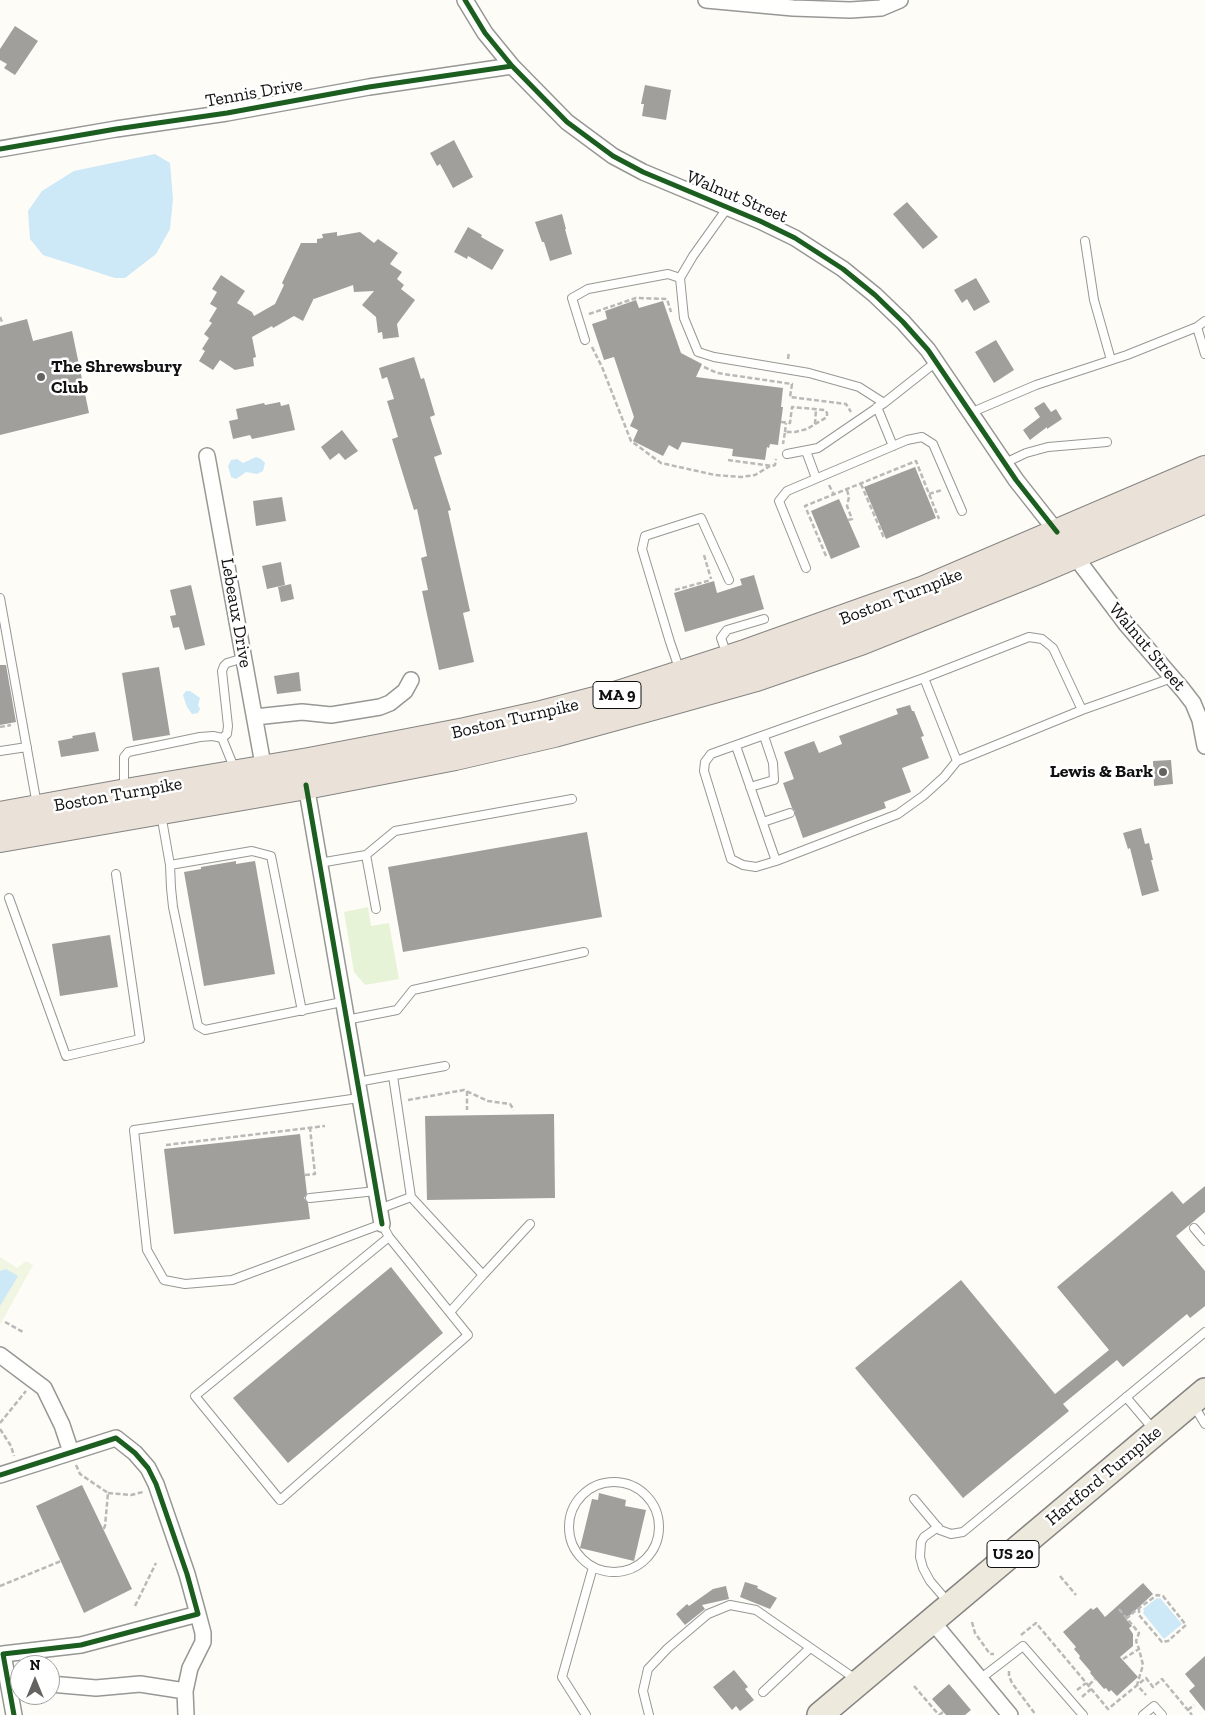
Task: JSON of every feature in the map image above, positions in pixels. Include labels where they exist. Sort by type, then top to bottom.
[{"type":"highway","name":"Boston Turnpike","points":[[0,816],[264,770],[465,732],[536,716],[682,675],[922,591],[1205,470]]},
{"type":"highway","name":"Boston Turnpike","points":[[0,838],[455,756],[504,745],[756,677],[860,641],[1074,555],[1205,499]]},
{"type":"main road","name":"Hartford Turnpike","points":[[820,1715],[1198,1397]]},
{"type":"street","points":[[706,0],[793,8],[850,10],[881,8],[900,0]]},
{"type":"street","name":"Walnut Street","points":[[467,1],[485,34],[512,66],[567,122],[613,156],[643,172],[728,207],[796,238],[843,268],[875,295],[928,350],[1005,463],[1057,532]]},
{"type":"street","name":"Tennis Drive","points":[[0,149],[116,129],[227,113],[369,87],[512,66]]},
{"type":"street","name":"Lebeaux Drive","points":[[207,456],[264,770]]},
{"type":"street","name":"Walnut Street","points":[[1074,555],[1109,603],[1193,703],[1200,720],[1205,746]]},
{"type":"street","points":[[254,717],[302,712],[331,715],[380,707],[390,704],[398,698],[405,691],[411,680]]},
{"type":"street","points":[[306,784],[342,1002],[379,1209],[385,1230]]},
{"type":"street","points":[[0,1355],[35,1379],[44,1388],[62,1426],[71,1452]]},
{"type":"street","points":[[0,1475],[116,1438],[135,1453],[148,1468],[158,1488],[187,1574],[203,1633],[203,1642],[190,1668],[184,1691],[186,1715]]},
{"type":"street","points":[[941,1613],[980,1679],[1010,1715]]},
{"type":"street","points":[[10,1672],[2,1655],[82,1645],[198,1614]]},
{"type":"street","points":[[60,1685],[96,1688],[140,1684],[184,1691]]},
{"type":"lane","points":[[728,207],[693,256],[680,278],[684,318],[698,352],[723,359],[809,373],[859,387],[880,405],[893,446]]},
{"type":"lane","points":[[1085,241],[1094,300],[1112,360]]},
{"type":"lane","points":[[586,340],[572,298],[588,289],[668,274],[680,278]]},
{"type":"lane","points":[[970,413],[1036,385],[1112,360],[1197,327],[1205,321]]},
{"type":"lane","points":[[1197,327],[1205,354]]},
{"type":"lane","points":[[787,454],[818,448],[880,405],[936,362]]},
{"type":"lane","points":[[806,568],[779,501],[787,491],[893,446],[922,437],[934,444],[962,512]]},
{"type":"lane","points":[[1005,463],[1026,453],[1048,447],[1107,442]]},
{"type":"lane","points":[[806,450],[816,478]]},
{"type":"lane","points":[[682,675],[642,549],[645,536],[701,518],[728,578]]},
{"type":"lane","points":[[0,598],[38,810]]},
{"type":"lane","points":[[729,660],[721,638],[727,630],[764,619]]},
{"type":"lane","points":[[1082,710],[1053,648],[1042,639],[1030,637],[924,678],[710,754],[705,762],[704,771],[731,859],[743,865],[756,867],[898,814],[924,796],[944,777],[957,761],[1082,710],[1172,678]]},
{"type":"lane","points":[[222,738],[227,734],[228,726],[222,671],[227,663],[244,658]]},
{"type":"lane","points":[[924,678],[957,761]]},
{"type":"lane","points":[[124,793],[124,758],[128,752],[200,737],[213,736],[222,738]]},
{"type":"lane","points":[[750,787],[774,780],[773,763],[764,736]]},
{"type":"lane","points":[[222,738],[237,774]]},
{"type":"lane","points":[[736,746],[776,861]]},
{"type":"lane","points":[[0,751],[27,747]]},
{"type":"lane","points":[[319,863],[366,855],[395,831],[572,799]]},
{"type":"lane","points":[[161,810],[170,865],[170,888],[198,1026],[205,1030],[342,1002]]},
{"type":"lane","points":[[763,822],[790,813]]},
{"type":"lane","points":[[170,865],[252,851],[271,856],[302,1011]]},
{"type":"lane","points":[[366,855],[376,909]]},
{"type":"lane","points":[[8,898],[66,1056],[140,1039],[116,874]]},
{"type":"lane","points":[[346,1020],[397,1010],[413,990],[584,952]]},
{"type":"lane","points":[[357,1082],[445,1066]]},
{"type":"lane","points":[[393,1076],[411,1197],[483,1275]]},
{"type":"lane","points":[[360,1098],[134,1130],[147,1250],[164,1280],[185,1284],[232,1280],[385,1230]]},
{"type":"lane","points":[[310,1198],[376,1191]]},
{"type":"lane","points":[[379,1209],[411,1197]]},
{"type":"lane","points":[[450,1312],[530,1224]]},
{"type":"lane","points":[[1194,1228],[1205,1241]]},
{"type":"lane","points":[[385,1230],[468,1335],[280,1500],[195,1396],[385,1230]]},
{"type":"lane","points":[[914,1499],[944,1532],[951,1534],[959,1533],[966,1529],[1205,1332]]},
{"type":"lane","points":[[1126,1397],[1156,1432]]},
{"type":"lane","points":[[1198,1397],[1205,1424]]},
{"type":"lane","points":[[610,1482],[624,1483],[639,1489],[650,1499],[658,1513],[660,1528],[657,1543],[649,1557],[637,1567],[622,1572],[607,1572],[593,1568],[581,1559],[573,1547],[569,1533],[569,1518],[575,1505],[584,1494],[596,1486],[610,1482]]},
{"type":"lane","points":[[938,1527],[924,1537],[921,1542],[920,1557],[941,1613]]},
{"type":"lane","points":[[586,1715],[562,1677],[593,1568]]},
{"type":"lane","points":[[649,1715],[643,1691],[648,1669],[668,1648],[708,1614],[730,1605],[756,1610],[859,1681]]},
{"type":"lane","points":[[980,1679],[1023,1646],[1083,1715]]},
{"type":"lane","points":[[763,1692],[810,1648]]},
{"type":"lane","points":[[1143,1715],[1154,1706],[1162,1715]]},
{"type":"path","points":[[578,318],[636,298],[667,299],[672,315]]},
{"type":"path","points":[[0,316],[2,322]]},
{"type":"path","points":[[586,340],[594,349],[631,441],[661,464],[715,475],[741,477],[755,475],[775,465],[777,455]]},
{"type":"path","points":[[700,364],[717,374],[792,384],[790,397],[846,404],[852,412],[845,417]]},
{"type":"path","points":[[781,422],[790,423],[792,407],[825,410],[827,413],[827,417],[807,429],[785,432]]},
{"type":"path","points":[[815,424],[816,409]]},
{"type":"path","points":[[783,445],[786,423]]},
{"type":"path","points":[[778,447],[790,445]]},
{"type":"path","points":[[728,460],[770,466]]},
{"type":"path","points":[[826,556],[805,506],[916,460],[939,519]]},
{"type":"path","points":[[861,484],[884,538]]},
{"type":"path","points":[[847,490],[849,497],[847,506],[852,519],[848,520]]},
{"type":"path","points":[[675,590],[728,578]]},
{"type":"path","points":[[0,727],[18,724]]},
{"type":"path","points":[[397,1102],[464,1090],[488,1101],[510,1104],[514,1110]]},
{"type":"path","points":[[467,1092],[467,1110]]},
{"type":"path","points":[[166,1145],[325,1126]]},
{"type":"path","points":[[305,1175],[315,1174],[310,1128]]},
{"type":"path","points":[[5,1322],[23,1332]]},
{"type":"path","points":[[0,1423],[35,1379]]},
{"type":"path","points":[[0,1429],[11,1446],[18,1470]]},
{"type":"path","points":[[71,1452],[80,1474],[108,1493],[131,1495],[158,1488]]},
{"type":"path","points":[[103,1530],[108,1493]]},
{"type":"path","points":[[0,1586],[61,1562]]},
{"type":"path","points":[[135,1606],[156,1563]]},
{"type":"path","points":[[1060,1576],[1076,1595]]},
{"type":"path","points":[[1126,1618],[1157,1595],[1163,1596],[1186,1625],[1168,1641],[1162,1642],[1139,1615],[1139,1609]]},
{"type":"path","points":[[1119,1609],[1139,1633],[1136,1641],[1143,1665],[1137,1685]]},
{"type":"path","points":[[972,1622],[975,1633],[990,1654],[995,1654],[998,1651]]},
{"type":"path","points":[[1015,1640],[1036,1623],[1108,1709],[1146,1678],[1153,1687],[1162,1679],[1192,1715]]},
{"type":"path","points":[[1123,1660],[1139,1648]]},
{"type":"path","points":[[1012,1667],[1009,1671],[1012,1683],[1036,1715]]},
{"type":"path","points":[[1076,1691],[1095,1679]]},
{"type":"path","points":[[1137,1685],[1146,1695]]},
{"type":"path","points":[[914,1686],[939,1715],[943,1712]]},
{"type":"path","points":[[1081,1698],[1092,1689]]},
{"type":"path","points":[[1188,1710],[1194,1705]]},
{"type":"green space","points":[[368,907],[371,926],[389,923],[399,979],[365,985],[354,972],[344,912]]},
{"type":"green space","points":[[0,1257],[17,1268],[26,1261],[33,1265],[0,1325]]},
{"type":"water","points":[[155,154],[170,163],[173,199],[170,229],[156,254],[125,278],[115,278],[43,255],[30,239],[28,211],[42,191],[74,171]]},
{"type":"water","points":[[256,457],[265,463],[263,471],[257,474],[246,472],[236,479],[231,477],[228,466],[231,460],[237,459],[243,463]]},
{"type":"water","points":[[186,691],[190,691],[200,698],[198,713],[192,714],[187,707],[183,695]]},
{"type":"water","points":[[6,1269],[18,1276],[0,1306],[0,1271]]},
{"type":"water","points":[[1157,1598],[1160,1598],[1182,1624],[1164,1639],[1143,1613],[1143,1609]]},
{"type":"building","points":[[15,26],[38,41],[15,75],[4,68],[7,64],[0,60],[0,49]]},
{"type":"building","points":[[645,85],[671,90],[666,120],[642,116],[644,104],[641,104]]},
{"type":"building","points":[[454,140],[473,177],[453,188],[440,164],[437,166],[430,153]]},
{"type":"building","points":[[907,202],[938,237],[923,249],[893,214]]},
{"type":"building","points":[[562,214],[572,254],[550,261],[535,222]]},
{"type":"building","points":[[468,227],[504,250],[492,270],[468,256],[467,259],[454,252]]},
{"type":"building","points":[[337,232],[337,236],[360,232],[374,243],[378,239],[398,253],[390,264],[402,272],[397,279],[404,285],[401,289],[415,300],[397,324],[399,337],[383,339],[382,332],[378,333],[376,317],[362,305],[374,291],[354,292],[353,285],[314,298],[303,321],[294,316],[252,337],[256,357],[253,358],[254,366],[235,370],[220,360],[213,370],[199,361],[205,351],[202,349],[209,338],[204,334],[212,323],[209,321],[217,308],[210,304],[217,292],[212,289],[221,275],[245,291],[237,303],[252,312],[254,316],[275,304],[284,285],[282,283],[301,243],[317,243],[317,239],[323,238],[322,234]]},
{"type":"building","points":[[976,278],[990,302],[974,311],[967,299],[962,303],[954,290]]},
{"type":"building","points":[[636,300],[639,308],[663,301],[681,353],[702,364],[696,377],[783,388],[781,407],[783,407],[778,445],[770,444],[769,448],[767,447],[765,460],[732,456],[733,449],[682,442],[678,450],[669,445],[663,456],[633,441],[638,430],[630,426],[634,417],[614,357],[604,360],[592,324],[607,319],[605,311]]},
{"type":"building","name":"The Shrewsbury Club","points":[[27,319],[33,341],[72,331],[89,413],[0,435],[0,326]]},
{"type":"building","points":[[996,340],[1014,370],[994,383],[975,352]]},
{"type":"building","points":[[414,357],[421,379],[424,378],[435,415],[430,417],[442,454],[434,457],[451,510],[448,511],[470,611],[463,613],[474,662],[439,670],[422,591],[428,590],[421,558],[427,556],[417,509],[414,510],[392,439],[398,437],[387,401],[394,399],[387,377],[382,379],[379,368]]},
{"type":"building","points":[[280,402],[281,406],[289,404],[295,430],[252,439],[250,435],[233,439],[229,421],[238,419],[236,409],[264,403],[265,405]]},
{"type":"building","points":[[1044,402],[1051,412],[1056,409],[1062,419],[1047,429],[1047,427],[1030,440],[1023,430],[1040,417],[1034,408]]},
{"type":"building","points":[[342,430],[358,451],[345,460],[339,453],[330,460],[321,447]]},
{"type":"building","points":[[915,467],[936,518],[886,539],[864,487]]},
{"type":"building","points":[[282,497],[286,521],[256,526],[253,501]]},
{"type":"building","points":[[839,499],[860,547],[831,559],[811,511]]},
{"type":"building","points":[[281,562],[285,585],[267,589],[262,566]]},
{"type":"building","points":[[754,575],[764,609],[685,632],[674,593],[714,581],[717,593],[742,585],[740,579]]},
{"type":"building","points":[[291,584],[294,599],[281,602],[278,587]]},
{"type":"building","points":[[191,585],[205,645],[185,650],[179,627],[173,628],[170,616],[176,615],[170,590]]},
{"type":"building","points":[[0,665],[6,665],[16,722],[0,725]]},
{"type":"building","points":[[159,667],[170,735],[133,741],[122,673]]},
{"type":"building","points":[[299,672],[301,691],[277,694],[274,676]]},
{"type":"building","points":[[910,705],[924,736],[921,737],[929,758],[902,768],[911,792],[884,802],[886,808],[803,838],[795,811],[792,808],[783,783],[794,779],[784,752],[814,741],[819,753],[842,744],[839,736],[898,714],[896,709]]},
{"type":"building","points":[[95,732],[99,751],[61,757],[58,741],[73,738],[72,736]]},
{"type":"building","name":"Lewis & Bark","points":[[1171,760],[1173,784],[1154,786],[1153,761]]},
{"type":"building","points":[[1141,828],[1145,844],[1149,843],[1153,860],[1151,860],[1159,891],[1142,896],[1130,848],[1128,849],[1123,833]]},
{"type":"building","points":[[587,832],[602,917],[403,952],[388,867]]},
{"type":"building","points":[[236,861],[236,864],[255,861],[275,974],[204,986],[184,872]]},
{"type":"building","points":[[110,935],[118,987],[60,996],[52,944]]},
{"type":"building","points":[[554,1114],[555,1198],[427,1200],[425,1116]]},
{"type":"building","points":[[300,1134],[307,1194],[304,1198],[308,1203],[310,1219],[174,1234],[164,1149]]},
{"type":"building","points":[[1205,1186],[1205,1212],[1176,1236],[1205,1271],[1205,1306],[1190,1318],[1187,1314],[1123,1367],[1117,1360],[1063,1404],[1069,1411],[963,1498],[855,1368],[961,1280],[1055,1394],[1109,1350],[1057,1287],[1172,1191],[1183,1204]]},
{"type":"building","points":[[391,1267],[443,1333],[288,1463],[233,1398]]},
{"type":"building","points":[[82,1485],[132,1589],[84,1613],[36,1506]]},
{"type":"building","points":[[599,1493],[626,1500],[625,1506],[646,1510],[634,1561],[580,1548],[592,1499],[598,1500]]},
{"type":"building","points":[[745,1582],[758,1586],[757,1588],[777,1598],[770,1609],[740,1597]]},
{"type":"building","points":[[1143,1583],[1153,1594],[1126,1619],[1132,1626],[1129,1628],[1133,1634],[1133,1646],[1120,1657],[1138,1677],[1117,1696],[1111,1690],[1109,1692],[1106,1688],[1104,1689],[1090,1673],[1074,1649],[1076,1647],[1063,1632],[1091,1608],[1093,1610],[1097,1607],[1105,1617]]},
{"type":"building","points":[[726,1586],[729,1599],[702,1605],[705,1609],[685,1625],[676,1614],[687,1604],[689,1606],[713,1589]]},
{"type":"building","points":[[1205,1656],[1205,1711],[1189,1691],[1195,1686],[1185,1674]]},
{"type":"building","points":[[734,1670],[748,1687],[745,1689],[754,1700],[740,1711],[736,1706],[732,1710],[713,1687]]},
{"type":"building","points":[[949,1684],[971,1710],[965,1715],[946,1715],[932,1699]]},
{"type":"cycle path","points":[[465,0],[485,33],[512,66],[567,122],[613,156],[643,172],[760,221],[795,238],[843,269],[875,295],[928,350],[1016,480],[1057,532]]},
{"type":"cycle path","points":[[0,149],[116,129],[227,113],[369,87],[512,66]]},
{"type":"cycle path","points":[[306,785],[382,1224]]},
{"type":"cycle path","points":[[0,1475],[116,1438],[135,1453],[148,1468],[156,1484],[187,1574],[198,1614],[81,1645],[3,1654],[14,1715]]},
{"type":"place","name":"The Shrewsbury Club","points":[[41,377]]},
{"type":"place","name":"Lewis & Bark","points":[[1163,772]]}]
